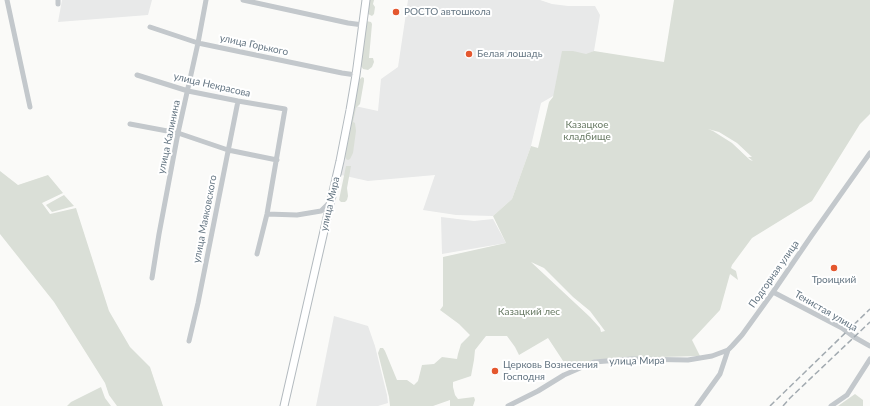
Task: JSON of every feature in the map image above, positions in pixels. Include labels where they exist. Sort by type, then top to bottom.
[{"type":"main road","name":"улица Мира","points":[[284,406],[350,110],[366,0]]},
{"type":"street","points":[[7,0],[30,107]]},
{"type":"street","name":"улица Калинина","points":[[152,278],[178,133],[206,0]]},
{"type":"street","points":[[242,0],[363,25]]},
{"type":"street","name":"улица Горького","points":[[150,27],[198,43],[356,75]]},
{"type":"street","name":"улица Некрасова","points":[[137,75],[188,91],[285,109],[277,160]]},
{"type":"street","name":"улица Маяковского","points":[[189,341],[238,101]]},
{"type":"street","points":[[130,124],[178,133],[228,150],[277,160],[267,214],[257,254]]},
{"type":"street","name":"Подгорная улица","points":[[697,406],[720,374],[728,350],[742,334],[773,292],[870,152]]},
{"type":"street","points":[[267,214],[297,215],[321,211],[330,202]]},
{"type":"street","name":"Тенистая улица","points":[[773,292],[843,326],[854,337],[870,346]]},
{"type":"street","name":"улица Мира","points":[[508,406],[538,391],[564,375],[594,362],[632,359],[688,360],[712,356],[728,350]]},
{"type":"street","points":[[831,406],[847,396],[870,359]]},
{"type":"shaded area","points":[[62,0],[152,0],[148,15],[58,22]]},
{"type":"shaded area","points":[[408,0],[540,0],[552,4],[568,6],[595,6],[600,15],[594,51],[587,55],[555,95],[541,103],[531,146],[512,199],[493,216],[456,215],[423,210],[435,175],[368,181],[341,175],[355,106],[378,111],[381,79],[398,67]]},
{"type":"shaded area","points":[[441,217],[474,221],[493,219],[506,243],[442,254]]},
{"type":"shaded area","points":[[334,316],[368,326],[375,346],[388,403],[378,406],[316,406]]},
{"type":"green space","points":[[369,0],[374,0],[373,4],[375,7],[374,14],[372,16],[368,14]]},
{"type":"green space","points":[[674,0],[870,0],[870,114],[860,124],[812,201],[752,238],[732,265],[731,268],[736,271],[738,280],[730,274],[720,310],[692,340],[700,356],[593,360],[568,370],[548,338],[519,355],[507,336],[486,336],[475,350],[471,376],[453,382],[455,395],[458,399],[474,397],[475,400],[473,406],[450,406],[450,400],[433,406],[390,406],[378,353],[380,348],[383,348],[385,351],[397,380],[407,380],[414,385],[418,381],[422,365],[434,364],[442,357],[457,359],[461,344],[470,335],[459,324],[440,310],[443,306],[443,257],[506,243],[493,216],[512,199],[531,146],[538,148],[549,102],[553,97],[562,51],[573,51],[586,54],[594,51],[664,62]],"holes":[[[708,129],[719,132],[737,143],[752,157],[748,157],[753,161],[750,160],[732,143]],[[531,262],[544,268],[573,297],[590,311],[605,331],[601,332],[600,328],[590,317]]]},
{"type":"green space","points":[[366,21],[371,22],[372,24],[369,58],[373,58],[374,62],[372,67],[368,70],[363,69],[361,66]]},
{"type":"green space","points":[[362,77],[364,78],[364,81],[360,104],[356,108],[353,122],[355,123],[356,131],[353,153],[348,160],[344,154],[357,82]]},
{"type":"green space","points":[[346,166],[351,166],[347,188],[348,196],[345,202],[341,202],[339,200]]},
{"type":"green space","points":[[0,171],[18,185],[48,175],[63,193],[42,203],[50,214],[76,208],[109,311],[130,347],[150,367],[163,406],[117,406],[109,395],[105,383],[54,302],[0,234]]},
{"type":"green space","points":[[64,195],[74,206],[52,212],[46,205]]},
{"type":"green space","points":[[101,387],[105,398],[111,406],[67,406],[71,402]]},
{"type":"green space","points":[[855,394],[863,400],[863,406],[838,406]]},
{"type":"railway","points":[[770,406],[870,309]]},
{"type":"railway","points":[[783,406],[870,322]]},
{"type":"place","name":"РОСТО автошкола","points":[[396,12]]},
{"type":"place","name":"Белая лошадь","points":[[469,54]]},
{"type":"place","name":"Троицкий","points":[[834,268]]},
{"type":"place","name":"Церковь Вознесения Господня","points":[[495,371]]},
{"type":"park label","name":"Казацкое кладбище","points":[[587,130]]},
{"type":"park label","name":"Казацкий лес","points":[[529,312]]}]
